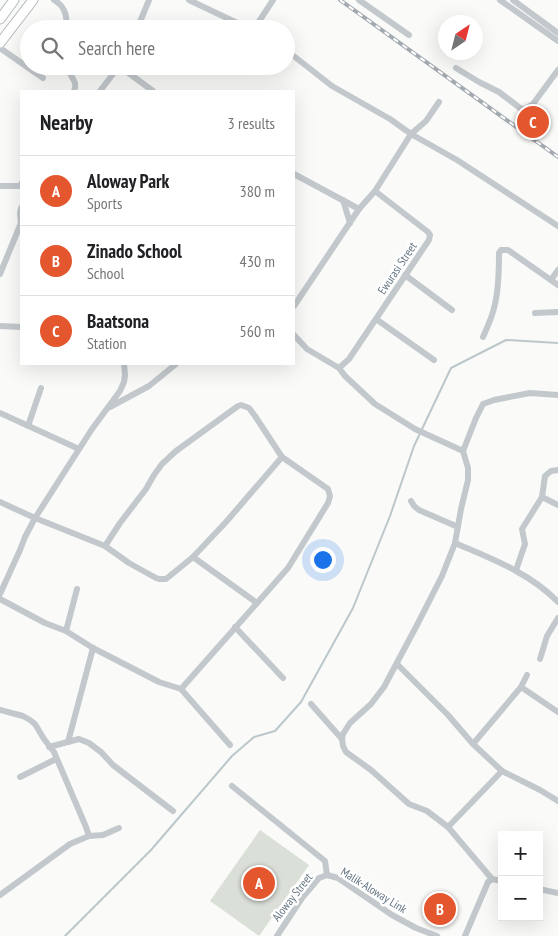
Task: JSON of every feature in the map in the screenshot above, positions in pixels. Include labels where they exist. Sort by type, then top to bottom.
[{"type":"main road","points":[[0,19],[14,0]]},
{"type":"main road","points":[[0,43],[33,0]]},
{"type":"street","points":[[54,0],[61,4],[65,20]]},
{"type":"street","points":[[141,20],[150,0]]},
{"type":"street","points":[[189,0],[232,20]]},
{"type":"street","points":[[258,20],[272,0]]},
{"type":"street","points":[[359,0],[409,34]]},
{"type":"street","points":[[500,0],[558,41]]},
{"type":"street","points":[[513,0],[558,33]]},
{"type":"street","points":[[0,48],[20,62]]},
{"type":"street","points":[[295,57],[332,86],[457,160],[558,226]]},
{"type":"street","points":[[456,68],[499,92],[520,108],[527,108],[533,104],[558,70]]},
{"type":"street","points":[[39,75],[43,78]]},
{"type":"street","points":[[70,75],[76,84],[75,90]]},
{"type":"street","points":[[101,90],[112,75]]},
{"type":"street","points":[[131,75],[152,90]]},
{"type":"street","points":[[295,305],[359,209],[375,191],[411,134],[426,121],[439,102]]},
{"type":"street","points":[[295,175],[359,209]]},
{"type":"street","points":[[0,186],[20,186]]},
{"type":"street","name":"Ewurasi Street","points":[[339,368],[349,359],[429,240],[430,235],[428,232],[375,191]]},
{"type":"street","points":[[343,200],[350,223]]},
{"type":"street","points":[[0,274],[20,225]]},
{"type":"street","points":[[483,337],[495,305],[499,278],[499,253],[501,250],[508,250],[558,285]]},
{"type":"street","points":[[551,280],[558,270]]},
{"type":"street","points":[[405,275],[452,310]]},
{"type":"street","points":[[535,313],[558,312]]},
{"type":"street","points":[[376,319],[434,360]]},
{"type":"street","points":[[0,326],[20,327]]},
{"type":"street","points":[[295,336],[307,348],[339,368],[344,376],[368,398],[388,412],[415,429],[463,452]]},
{"type":"street","points":[[0,594],[35,518],[120,391],[124,382],[124,365]]},
{"type":"street","points":[[107,408],[149,386],[172,365]]},
{"type":"street","points":[[28,426],[41,388]]},
{"type":"street","points":[[498,880],[492,878],[448,827],[427,810],[409,804],[371,770],[346,752],[342,740],[350,723],[372,704],[384,687],[442,576],[456,543],[468,480],[468,468],[463,452],[483,404],[530,393],[558,395]]},
{"type":"street","points":[[105,546],[162,464],[176,451],[241,405],[249,408],[256,416],[282,457],[328,489],[330,496],[328,503],[288,568],[182,690]]},
{"type":"street","points":[[0,413],[79,450]]},
{"type":"street","points":[[0,502],[105,546],[159,579],[166,579],[193,556],[226,522],[282,457]]},
{"type":"street","points":[[516,570],[525,544],[522,529],[542,497],[545,476],[551,471],[558,470]]},
{"type":"street","points":[[542,497],[558,505]]},
{"type":"street","points":[[411,501],[419,510],[458,527]]},
{"type":"street","points":[[456,543],[516,570],[528,577],[558,602]]},
{"type":"street","points":[[193,556],[257,603]]},
{"type":"street","points":[[66,631],[77,589]]},
{"type":"street","points":[[0,600],[45,623],[66,631],[93,648],[158,682],[182,690],[230,745]]},
{"type":"street","points":[[540,659],[547,636],[558,618]]},
{"type":"street","points":[[235,628],[283,678]]},
{"type":"street","points":[[68,742],[93,648]]},
{"type":"street","points":[[397,664],[448,715],[473,744],[502,771],[558,801]]},
{"type":"street","points":[[473,744],[521,687],[527,675]]},
{"type":"street","points":[[521,687],[558,712]]},
{"type":"street","points":[[311,704],[342,740]]},
{"type":"street","points":[[0,710],[23,716],[35,724],[54,752],[86,827],[88,836]]},
{"type":"street","points":[[49,747],[79,739],[89,743],[113,765],[173,811]]},
{"type":"street","points":[[20,777],[56,760]]},
{"type":"street","points":[[448,827],[502,771]]},
{"type":"street","points":[[232,786],[325,861],[327,876]]},
{"type":"street","points":[[0,895],[70,844],[88,836],[103,835],[119,828]]},
{"type":"street","name":"Aloway Street","points":[[277,936],[302,898],[319,878],[327,876]]},
{"type":"street","name":"Malik-Aloway Link","points":[[327,876],[338,878],[392,915],[416,928],[437,936]]},
{"type":"street","points":[[465,936],[488,882],[492,878]]},
{"type":"street","points":[[543,890],[558,893]]},
{"type":"shaded area","points":[[260,830],[309,865],[259,936],[210,901]]},
{"type":"waterway","points":[[65,936],[151,850],[232,756],[254,737],[275,731],[301,702],[353,608],[390,516],[414,446],[451,368],[506,340],[558,343]]},
{"type":"railway","points":[[340,0],[558,157]]},
{"type":"place","name":"Baatsona","points":[[533,122]]},
{"type":"place","name":"Aloway Park","points":[[259,883]]},
{"type":"place","name":"Zinado School","points":[[440,909]]}]
